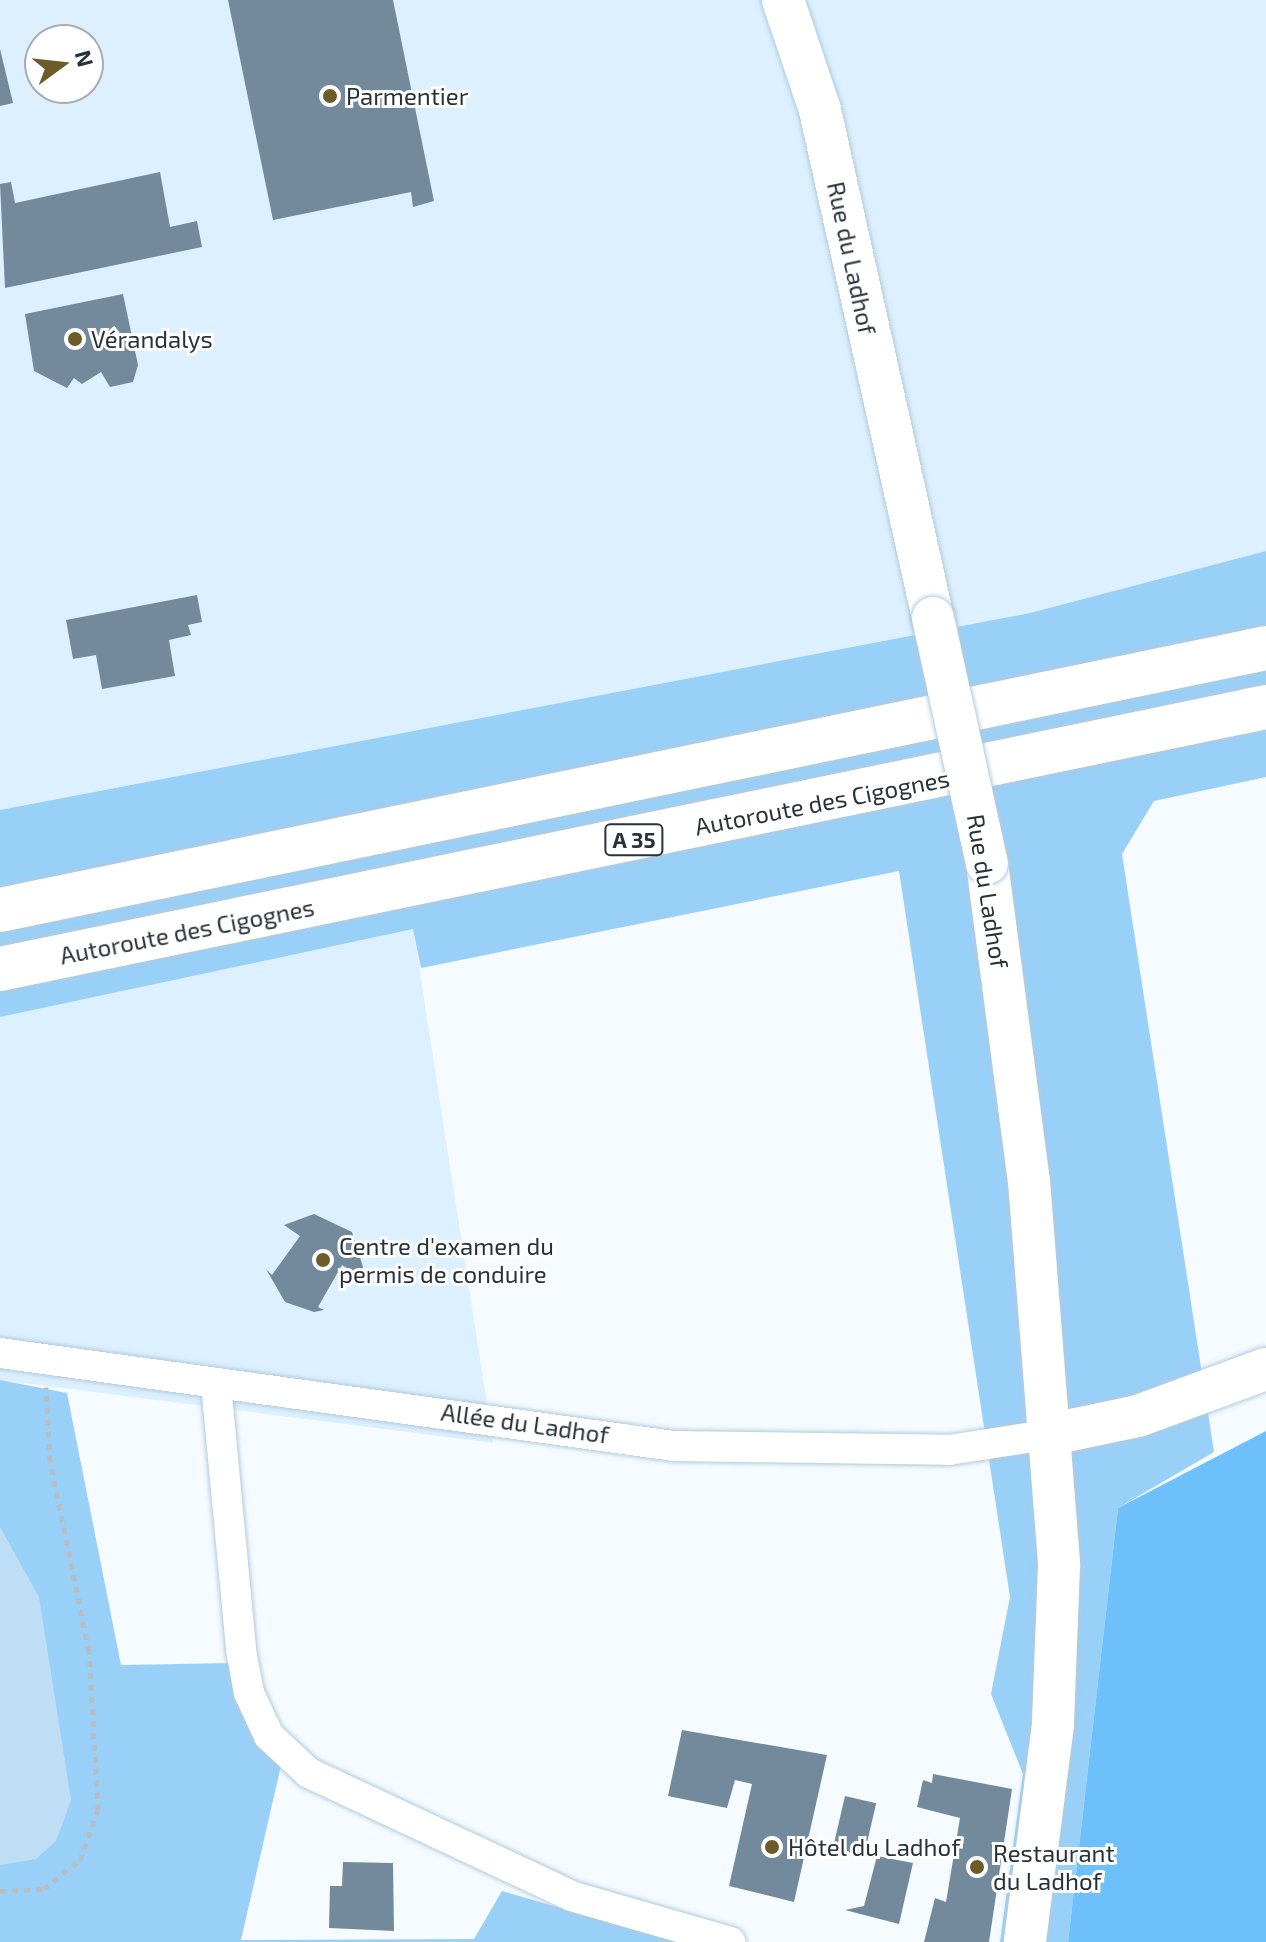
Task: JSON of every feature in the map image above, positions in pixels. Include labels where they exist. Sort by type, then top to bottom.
[{"type":"highway","name":"A 35","points":[[0,910],[1266,648]]},
{"type":"highway","name":"Autoroute des Cigognes","points":[[0,969],[1266,707]]},
{"type":"main road","name":"Rue du Ladhof","points":[[783,0],[820,110],[987,863],[1029,1181],[1052,1434],[1059,1566],[1053,1725],[1025,1942]]},
{"type":"main road","points":[[1052,1434],[1138,1416],[1266,1369]]},
{"type":"street","name":"Allée du Ladhof","points":[[0,1353],[674,1446],[920,1451],[1052,1434]]},
{"type":"street","points":[[216,1384],[241,1650],[249,1693],[269,1736],[309,1773],[571,1896],[730,1942]]},
{"type":"path","points":[[0,1891],[44,1889],[80,1860],[98,1810],[89,1651],[50,1461],[45,1359]]},
{"type":"shaded area","points":[[0,0],[1266,0],[1266,551],[1030,613],[0,810]]},
{"type":"shaded area","points":[[1266,551],[1266,777],[1154,801],[1122,854],[1214,1452],[1118,1508],[1068,1942],[1000,1942],[1023,1774],[991,1694],[1010,1597],[899,871],[421,968],[413,929],[0,1017],[0,810],[1030,613]]},
{"type":"shaded area","name":"Centre d'examen du permis de conduire","points":[[413,928],[493,1443],[0,1380],[0,1017]]},
{"type":"shaded area","points":[[0,1380],[67,1393],[121,1665],[233,1663],[285,1748],[241,1940],[474,1939],[502,1891],[677,1942],[0,1942]]},
{"type":"shaded area","points":[[1266,1431],[1266,1942],[1068,1942],[1118,1508]]},
{"type":"shaded area","points":[[0,1527],[39,1597],[71,1800],[56,1841],[36,1859],[0,1865]]},
{"type":"building","name":"Parmentier","points":[[228,0],[393,0],[434,201],[413,207],[411,192],[273,220]]},
{"type":"building","points":[[0,49],[13,103],[0,106]]},
{"type":"building","points":[[160,172],[170,227],[197,221],[202,247],[5,288],[0,184],[11,182],[15,203]]},
{"type":"building","points":[[123,294],[138,365],[133,382],[110,387],[101,372],[82,384],[74,378],[67,388],[34,371],[25,314]]},
{"type":"building","points":[[197,595],[202,622],[188,625],[191,635],[169,640],[175,676],[102,689],[96,655],[73,659],[66,620]]},
{"type":"building","name":"Centre d'examen du permis de conduire","points":[[314,1214],[352,1232],[363,1267],[361,1277],[342,1265],[318,1307],[324,1310],[314,1312],[285,1302],[266,1269],[272,1275],[300,1236],[284,1225]]},
{"type":"building","name":"Hôtel du Ladhof","points":[[682,1730],[827,1755],[794,1902],[729,1886],[752,1784],[735,1780],[727,1808],[668,1796]]},
{"type":"building","name":"Restaurant du Ladhof","points":[[933,1774],[1012,1789],[989,1942],[924,1942],[935,1898],[946,1902],[960,1818],[917,1807],[923,1780],[932,1783]]},
{"type":"building","points":[[845,1796],[876,1803],[864,1856],[833,1849]]},
{"type":"building","points":[[877,1856],[913,1863],[899,1924],[845,1910],[864,1906]]},
{"type":"building","points":[[343,1862],[393,1863],[394,1931],[329,1928],[330,1886],[342,1886]]},
{"type":"place","name":"Parmentier","points":[[330,96]]},
{"type":"place","name":"Vérandalys","points":[[75,339]]},
{"type":"place","name":"Centre d'examen du permis de conduire","points":[[323,1260]]},
{"type":"place","name":"Hôtel du Ladhof","points":[[772,1847]]},
{"type":"place","name":"Restaurant du Ladhof","points":[[977,1867]]}]
